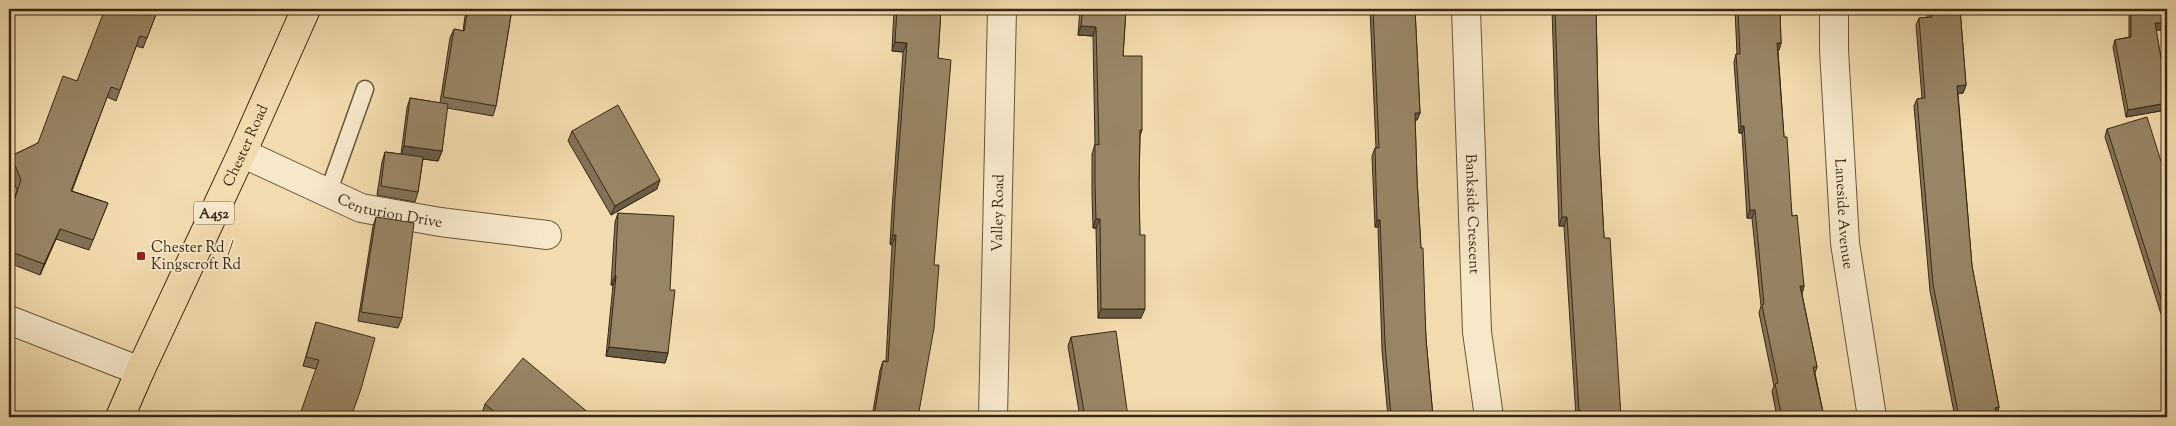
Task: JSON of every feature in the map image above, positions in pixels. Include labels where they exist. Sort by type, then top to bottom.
[{"type":"highway","name":"Chester Road","points":[[120,417],[306,9]]},
{"type":"street","name":"Valley Road","points":[[993,417],[1002,9]]},
{"type":"street","name":"Bankside Crescent","points":[[1466,9],[1477,332],[1489,417]]},
{"type":"street","name":"Laneside Avenue","points":[[1834,9],[1834,50],[1845,242],[1872,417]]},
{"type":"street","name":"Centurion Drive","points":[[242,153],[361,208],[440,222],[547,235]]},
{"type":"street","points":[[9,320],[140,371]]},
{"type":"lane","points":[[328,193],[365,89]]},
{"type":"building","points":[[105,9],[158,9],[147,38],[140,36],[120,90],[111,87],[71,191],[108,203],[93,240],[60,229],[44,264],[9,251],[9,216],[21,180],[11,156],[38,143],[63,76],[77,81]]},
{"type":"building","points":[[468,9],[512,9],[496,106],[443,97],[454,29],[464,31]]},
{"type":"building","points":[[897,9],[941,9],[938,58],[951,60],[934,265],[939,265],[934,328],[918,417],[874,417],[883,361],[888,362],[896,235],[893,235],[895,199],[907,43],[895,42]]},
{"type":"building","points":[[1083,9],[1126,9],[1123,56],[1142,56],[1142,130],[1140,130],[1139,184],[1140,235],[1145,235],[1145,309],[1101,309],[1100,219],[1096,219],[1095,184],[1095,144],[1099,145],[1096,27],[1081,26]]},
{"type":"building","points":[[1373,9],[1415,9],[1420,113],[1415,113],[1417,179],[1421,248],[1423,248],[1426,339],[1433,417],[1391,417],[1385,343],[1380,220],[1377,220],[1375,148],[1379,148]]},
{"type":"building","points":[[1555,9],[1596,9],[1599,145],[1604,238],[1610,238],[1621,417],[1581,417],[1581,411],[1579,411],[1567,217],[1562,217]]},
{"type":"building","points":[[1738,9],[1780,9],[1781,43],[1777,43],[1784,137],[1787,137],[1792,216],[1797,215],[1804,286],[1800,286],[1817,367],[1813,367],[1824,417],[1782,417],[1775,384],[1778,383],[1762,305],[1764,304],[1755,210],[1750,210],[1744,126],[1741,126],[1736,54],[1740,54]]},
{"type":"building","points":[[1931,9],[1960,9],[1966,85],[1957,86],[1972,266],[1999,407],[1995,408],[1998,417],[1959,417],[1933,284],[1917,99],[1925,98],[1919,18],[1932,17]]},
{"type":"building","points":[[2131,9],[2167,9],[2167,23],[2155,23],[2167,103],[2128,110],[2115,40],[2131,37]]},
{"type":"building","points":[[410,98],[448,104],[442,151],[404,146]]},
{"type":"building","points":[[618,105],[660,180],[615,206],[572,131]]},
{"type":"building","points":[[2147,117],[2167,180],[2167,317],[2107,129]]},
{"type":"building","points":[[385,152],[423,157],[418,192],[381,186]]},
{"type":"building","points":[[618,213],[674,216],[670,290],[675,290],[668,353],[609,347],[616,276]]},
{"type":"building","points":[[376,217],[414,223],[402,318],[361,312]]},
{"type":"building","points":[[316,322],[375,338],[351,417],[299,417],[319,360],[306,357]]},
{"type":"building","points":[[1116,331],[1128,417],[1085,417],[1071,337]]},
{"type":"building","points":[[523,358],[590,414],[588,417],[501,417],[485,404]]},
{"type":"place","name":"Chester Rd / Kingscroft Rd","points":[[141,256]]}]
